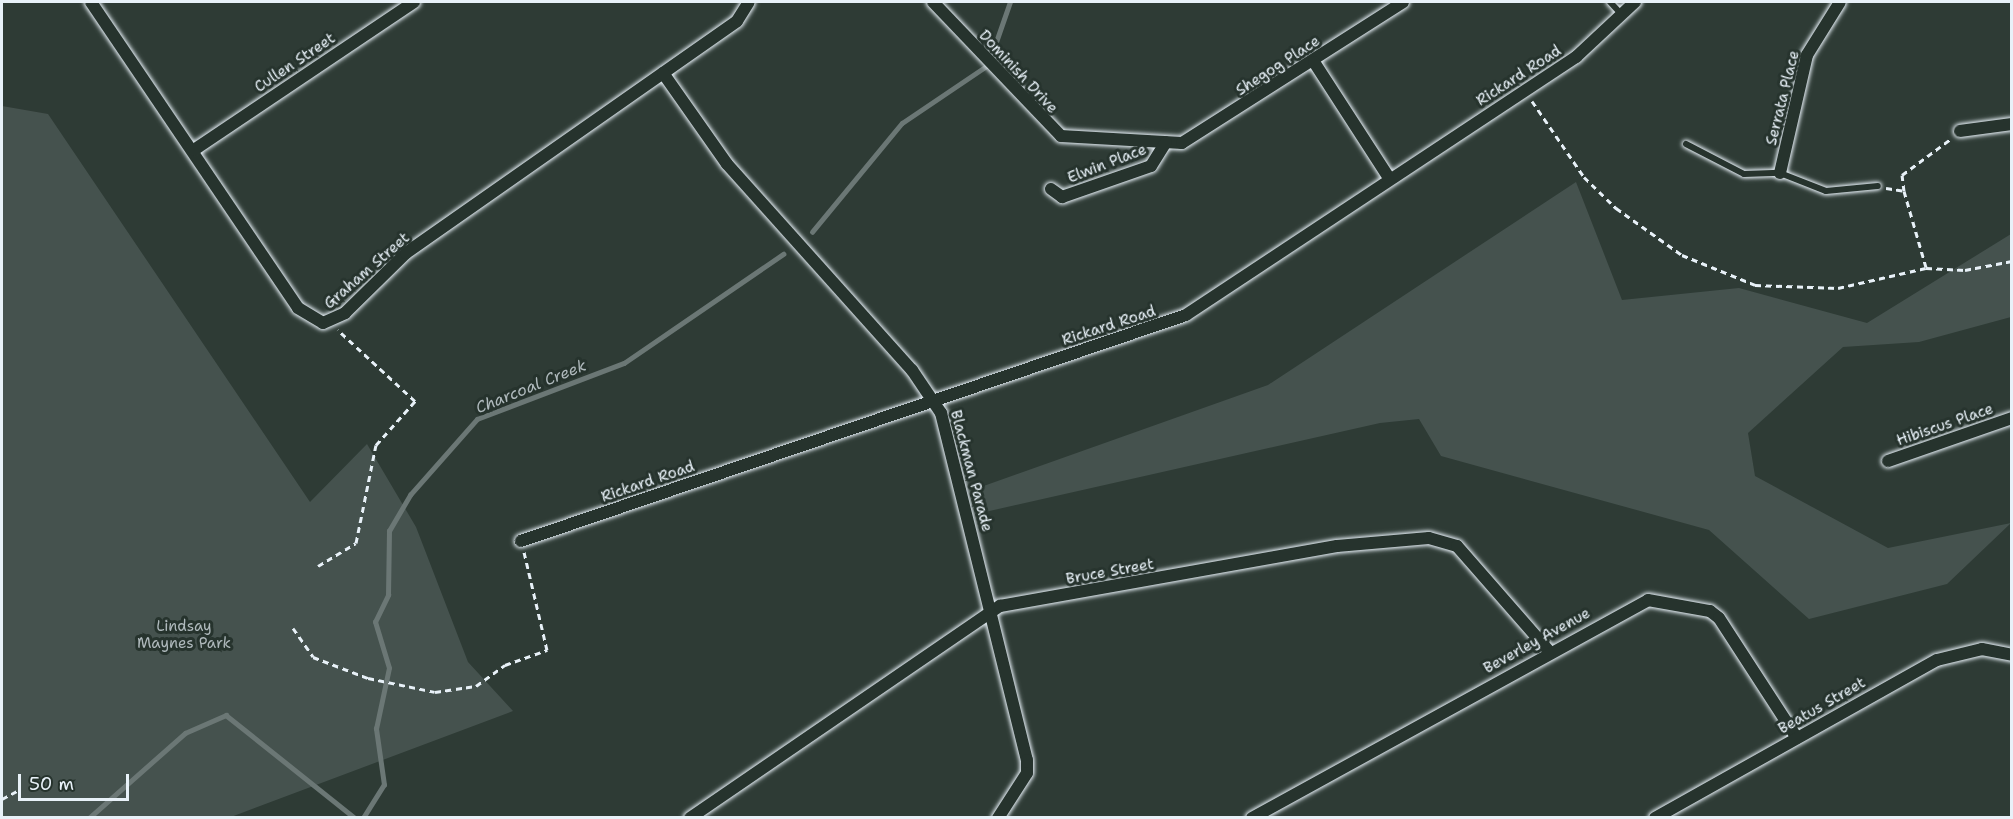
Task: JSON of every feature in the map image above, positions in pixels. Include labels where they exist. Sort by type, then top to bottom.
[{"type":"street","name":"Graham Street","points":[[91,2],[194,150],[298,308],[314,321],[330,322],[406,253],[737,21],[749,2]]},
{"type":"street","name":"Cullen Street","points":[[194,150],[414,2]]},
{"type":"street","name":"Dominish Drive","points":[[933,2],[1004,79],[1061,136],[1166,142]]},
{"type":"street","name":"Shegog Place","points":[[1166,142],[1187,143],[1403,2]]},
{"type":"street","name":"Rickard Road","points":[[521,541],[1186,315],[1389,178],[1576,57],[1623,16],[1635,2]]},
{"type":"street","name":"Serrata Place","points":[[1780,173],[1807,56],[1840,2]]},
{"type":"street","points":[[1314,62],[1389,178]]},
{"type":"street","name":"Blackman Parade","points":[[663,73],[732,170],[935,400],[951,446],[1027,760],[1027,773],[998,818]]},
{"type":"street","points":[[1960,131],[2012,124]]},
{"type":"street","name":"Elwin Place","points":[[1051,189],[1062,197],[1151,166],[1166,142]]},
{"type":"street","name":"Hibiscus Place","points":[[1888,461],[2012,418]]},
{"type":"street","name":"Bruce Street","points":[[690,818],[990,611],[1337,546],[1429,538],[1457,546],[1549,651]]},
{"type":"street","name":"Beverley Avenue","points":[[1252,818],[1549,651],[1648,600],[1710,611],[1797,738]]},
{"type":"street","name":"Beatus Street","points":[[1656,818],[1937,660],[1982,649],[2012,655]]},
{"type":"lane","points":[[1610,2],[1623,16]]},
{"type":"lane","points":[[1686,144],[1731,170],[1780,173],[1826,191],[1878,186]]},
{"type":"path","points":[[1525,90],[1598,193],[1697,262],[1770,289],[1867,285],[1926,267],[1965,270],[2012,261]]},
{"type":"path","points":[[1926,267],[1904,191],[1902,175],[1960,131]]},
{"type":"path","points":[[1878,186],[1904,191]]},
{"type":"path","points":[[318,566],[356,543],[376,445],[415,401],[330,322]]},
{"type":"path","points":[[293,628],[313,657],[368,678],[435,692],[476,686],[505,664],[547,650],[521,541]]},
{"type":"path","points":[[2,799],[17,791]]},
{"type":"green space","name":"Lindsay Maynes Park","points":[[2,106],[48,114],[310,502],[367,444],[416,527],[468,662],[513,711],[231,817],[2,817]]},
{"type":"green space","points":[[1576,182],[1622,300],[1739,288],[1867,323],[2011,234],[2011,317],[1919,342],[1843,347],[1748,433],[1755,476],[1888,548],[2011,523],[1947,584],[1809,619],[1709,530],[1441,456],[1419,419],[1380,423],[985,512],[978,488],[1268,385]]},
{"type":"waterway","name":"Charcoal Creek","points":[[812,232],[902,123],[988,65],[1010,2]]},
{"type":"waterway","name":"Charcoal Creek","points":[[363,818],[384,785],[376,729],[389,668],[375,622],[388,595],[389,531],[410,495],[477,419],[624,363],[783,254]]},
{"type":"waterway","name":"Charcoal Creek","points":[[89,818],[185,733],[226,715],[355,818]]}]
